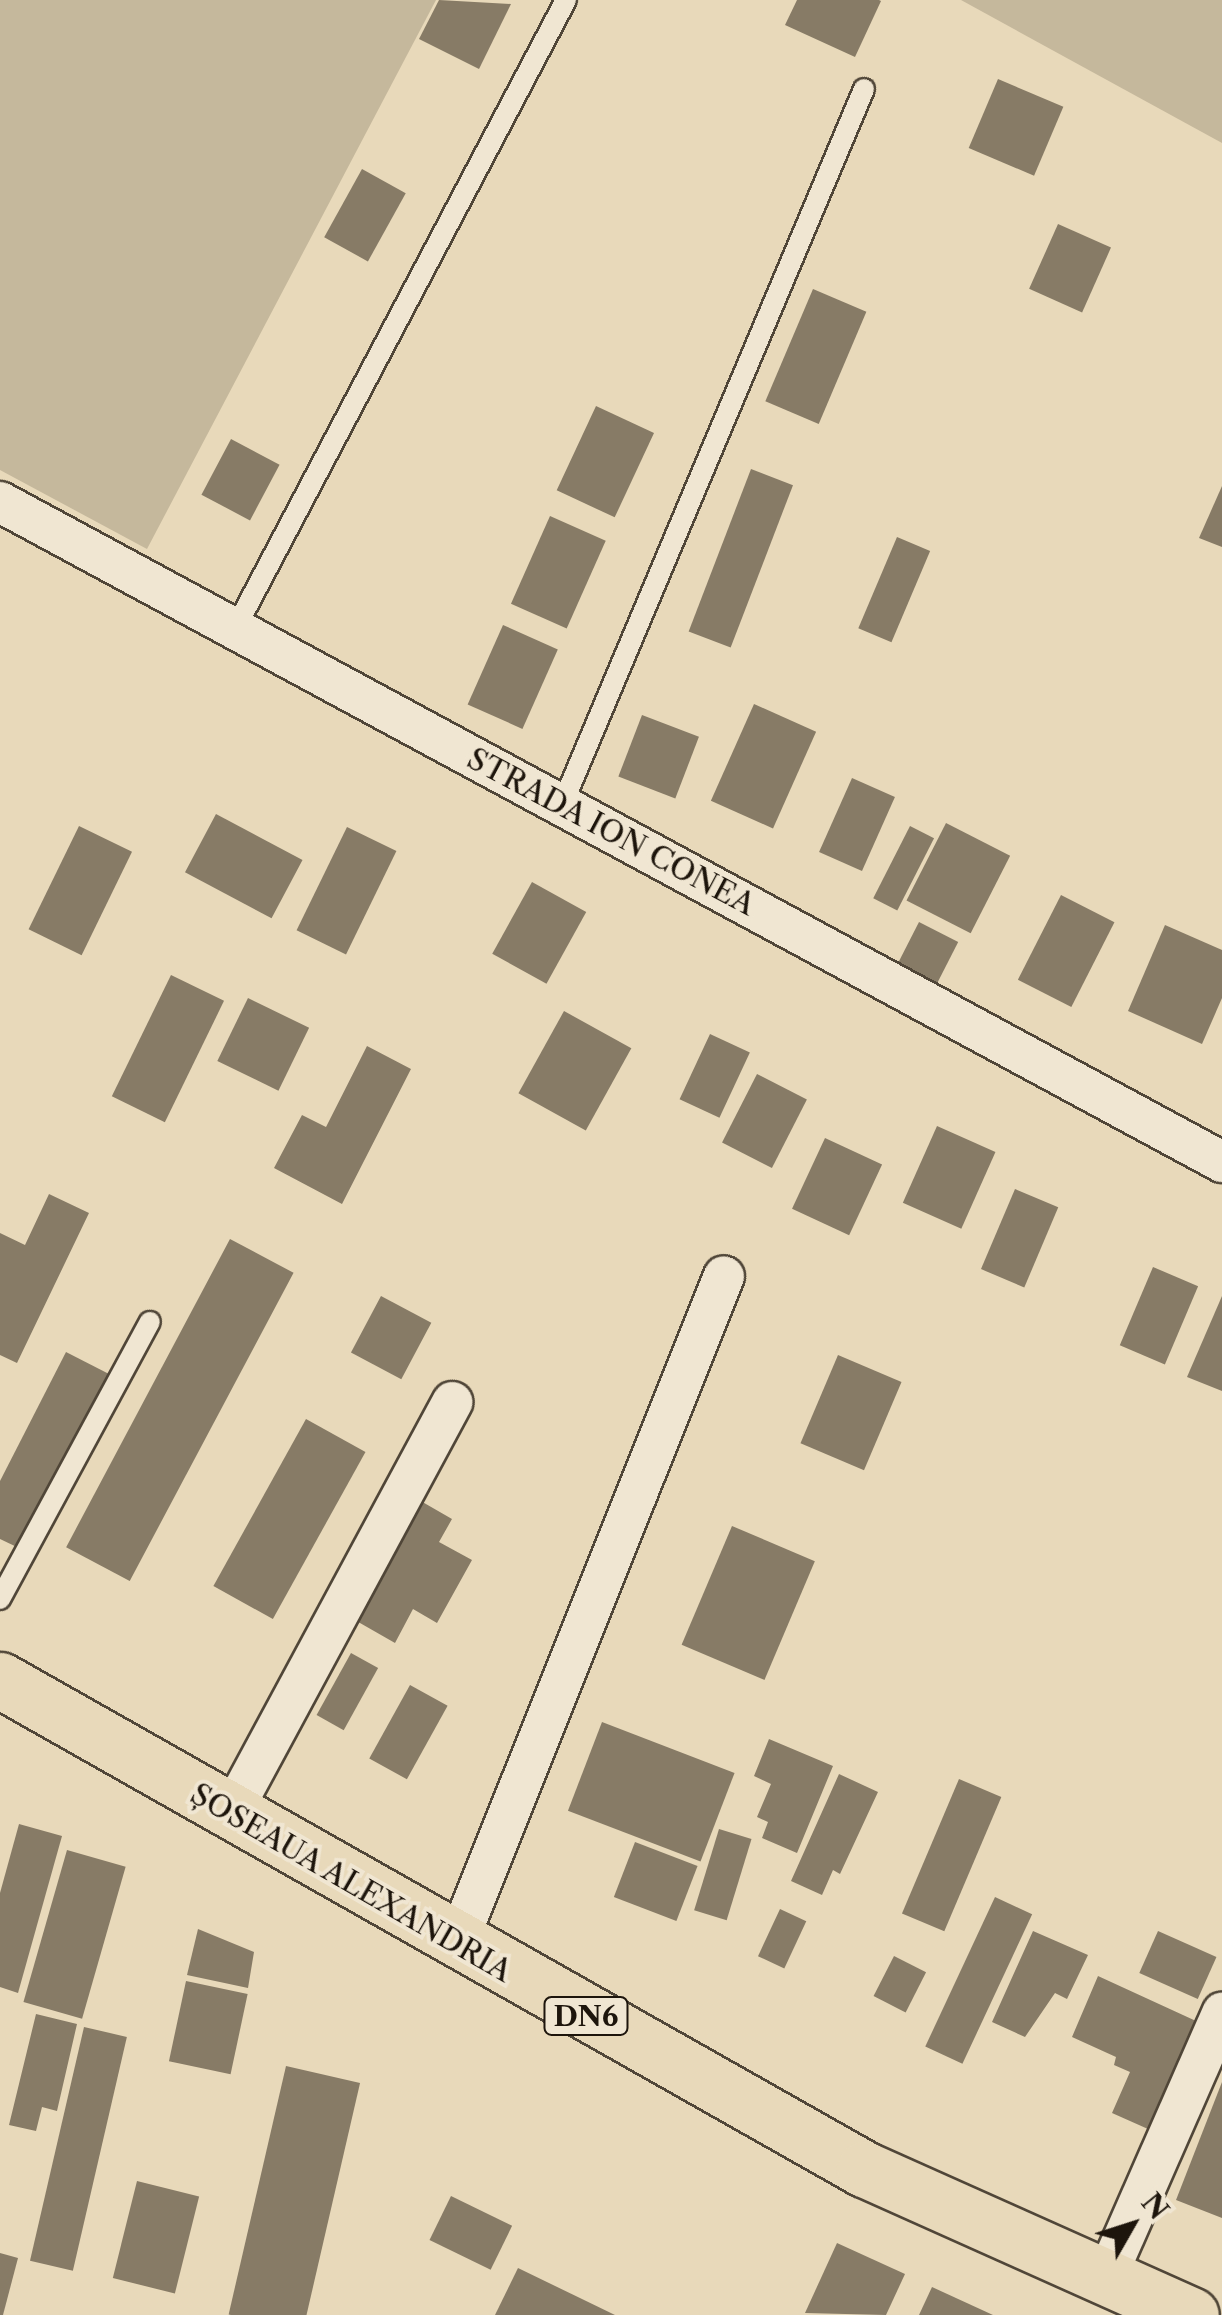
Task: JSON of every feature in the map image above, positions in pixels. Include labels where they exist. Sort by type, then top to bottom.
[{"type":"main road","name":"ȘOSEAUA ALEXANDRIA","points":[[0,1680],[230,1815],[864,2170],[1191,2315]]},
{"type":"street","name":"STRADA ION CONEA","points":[[0,502],[1222,1162]]},
{"type":"street","points":[[457,1943],[724,1276]]},
{"type":"street","points":[[230,1815],[452,1402]]},
{"type":"street","points":[[1105,2280],[1222,2012]]},
{"type":"lane","points":[[236,629],[566,0]]},
{"type":"lane","points":[[562,806],[864,89]]},
{"type":"lane","points":[[0,1600],[150,1322]]},
{"type":"shaded area","points":[[0,0],[436,0],[147,549],[0,470]]},
{"type":"shaded area","points":[[961,0],[1222,0],[1222,143]]},
{"type":"building","points":[[439,0],[511,4],[479,69],[419,39]]},
{"type":"building","points":[[797,0],[881,1],[855,57],[785,25]]},
{"type":"building","points":[[998,79],[1063,107],[1034,176],[969,148]]},
{"type":"building","points":[[362,169],[406,193],[368,261],[324,237]]},
{"type":"building","points":[[1058,224],[1111,248],[1082,312],[1029,289]]},
{"type":"building","points":[[813,289],[866,312],[819,424],[765,401]]},
{"type":"building","points":[[596,406],[654,433],[615,517],[557,490]]},
{"type":"building","points":[[231,439],[280,465],[250,520],[201,495]]},
{"type":"building","points":[[751,469],[793,485],[731,648],[689,631]]},
{"type":"building","points":[[1222,486],[1222,547],[1199,538]]},
{"type":"building","points":[[550,516],[606,541],[567,629],[511,604]]},
{"type":"building","points":[[897,537],[930,551],[891,642],[858,628]]},
{"type":"building","points":[[503,625],[558,649],[522,729],[468,704]]},
{"type":"building","points":[[754,704],[816,732],[773,828],[711,801]]},
{"type":"building","points":[[642,715],[699,737],[675,798],[618,777]]},
{"type":"building","points":[[852,778],[895,797],[862,871],[819,852]]},
{"type":"building","points":[[216,814],[303,860],[272,918],[185,872]]},
{"type":"building","points":[[946,823],[1010,856],[971,933],[907,901]]},
{"type":"building","points":[[79,826],[132,852],[82,955],[29,929]]},
{"type":"building","points":[[910,826],[934,838],[897,910],[873,898]]},
{"type":"building","points":[[347,827],[396,851],[346,954],[297,930]]},
{"type":"building","points":[[532,882],[586,912],[546,984],[492,954]]},
{"type":"building","points":[[1061,895],[1114,922],[1071,1007],[1018,980]]},
{"type":"building","points":[[919,922],[958,942],[935,988],[895,968]]},
{"type":"building","points":[[1165,925],[1222,950],[1222,998],[1202,1044],[1128,1011]]},
{"type":"building","points":[[171,975],[224,1001],[165,1122],[112,1096]]},
{"type":"building","points":[[248,998],[309,1028],[278,1091],[217,1061]]},
{"type":"building","points":[[564,1011],[631,1048],[586,1131],[518,1093]]},
{"type":"building","points":[[710,1034],[750,1053],[719,1118],[680,1099]]},
{"type":"building","points":[[367,1046],[411,1069],[342,1204],[274,1168],[302,1115],[326,1127]]},
{"type":"building","points":[[757,1074],[807,1099],[772,1168],[722,1143]]},
{"type":"building","points":[[937,1126],[995,1152],[961,1229],[903,1203]]},
{"type":"building","points":[[825,1138],[882,1165],[849,1235],[792,1209]]},
{"type":"building","points":[[1015,1189],[1058,1207],[1024,1287],[981,1269]]},
{"type":"building","points":[[49,1194],[89,1213],[17,1363],[0,1355],[0,1233],[25,1245]]},
{"type":"building","points":[[230,1239],[294,1273],[130,1581],[66,1547]]},
{"type":"building","points":[[1153,1267],[1198,1286],[1165,1364],[1120,1345]]},
{"type":"building","points":[[381,1296],[431,1323],[401,1379],[351,1353]]},
{"type":"building","points":[[1222,1296],[1222,1391],[1187,1377]]},
{"type":"building","points":[[66,1352],[109,1374],[21,1549],[0,1539],[0,1481]]},
{"type":"building","points":[[838,1355],[902,1382],[864,1470],[800,1443]]},
{"type":"building","points":[[306,1419],[365,1452],[273,1619],[213,1586]]},
{"type":"building","points":[[419,1500],[452,1519],[439,1542],[472,1560],[437,1623],[413,1609],[395,1643],[353,1619]]},
{"type":"building","points":[[732,1526],[815,1561],[764,1680],[682,1645]]},
{"type":"building","points":[[351,1653],[378,1668],[344,1730],[317,1715]]},
{"type":"building","points":[[410,1685],[448,1706],[407,1779],[369,1758]]},
{"type":"building","points":[[602,1722],[735,1773],[701,1862],[568,1811]]},
{"type":"building","points":[[769,1739],[833,1766],[797,1853],[762,1838],[768,1822],[757,1817],[771,1784],[754,1776]]},
{"type":"building","points":[[839,1774],[878,1792],[840,1874],[833,1870],[822,1895],[791,1881]]},
{"type":"building","points":[[959,1779],[1001,1797],[944,1931],[902,1913]]},
{"type":"building","points":[[19,1824],[62,1836],[18,1993],[0,1987],[0,1893]]},
{"type":"building","points":[[719,1829],[752,1839],[727,1920],[694,1910]]},
{"type":"building","points":[[635,1842],[698,1866],[676,1921],[614,1897]]},
{"type":"building","points":[[67,1850],[126,1867],[82,2019],[23,2002]]},
{"type":"building","points":[[995,1897],[1032,1914],[962,2064],[925,2047]]},
{"type":"building","points":[[780,1909],[806,1921],[784,1968],[758,1956]]},
{"type":"building","points":[[198,1929],[254,1952],[248,1988],[187,1975]]},
{"type":"building","points":[[1033,1931],[1088,1955],[1067,1999],[1055,1993],[1025,2037],[992,2022]]},
{"type":"building","points":[[1158,1931],[1216,1957],[1198,1999],[1139,1973]]},
{"type":"building","points":[[894,1956],[926,1972],[906,2012],[874,1996]]},
{"type":"building","points":[[1098,1976],[1196,2021],[1148,2129],[1112,2113],[1130,2072],[1114,2065],[1116,2057],[1072,2037]]},
{"type":"building","points":[[186,1981],[248,1994],[231,2074],[169,2061]]},
{"type":"building","points":[[36,2014],[77,2024],[57,2111],[42,2107],[36,2131],[9,2125]]},
{"type":"building","points":[[84,2027],[127,2037],[73,2271],[30,2261]]},
{"type":"building","points":[[286,2066],[360,2083],[307,2315],[229,2314]]},
{"type":"building","points":[[1222,2082],[1222,2218],[1176,2200]]},
{"type":"building","points":[[137,2181],[199,2196],[175,2294],[113,2278]]},
{"type":"building","points":[[451,2196],[512,2226],[491,2270],[430,2240]]},
{"type":"building","points":[[837,2243],[905,2274],[886,2315],[805,2313]]},
{"type":"building","points":[[0,2253],[18,2258],[3,2315],[0,2315]]},
{"type":"building","points":[[518,2268],[615,2315],[495,2315]]},
{"type":"building","points":[[932,2287],[993,2315],[919,2315]]}]
